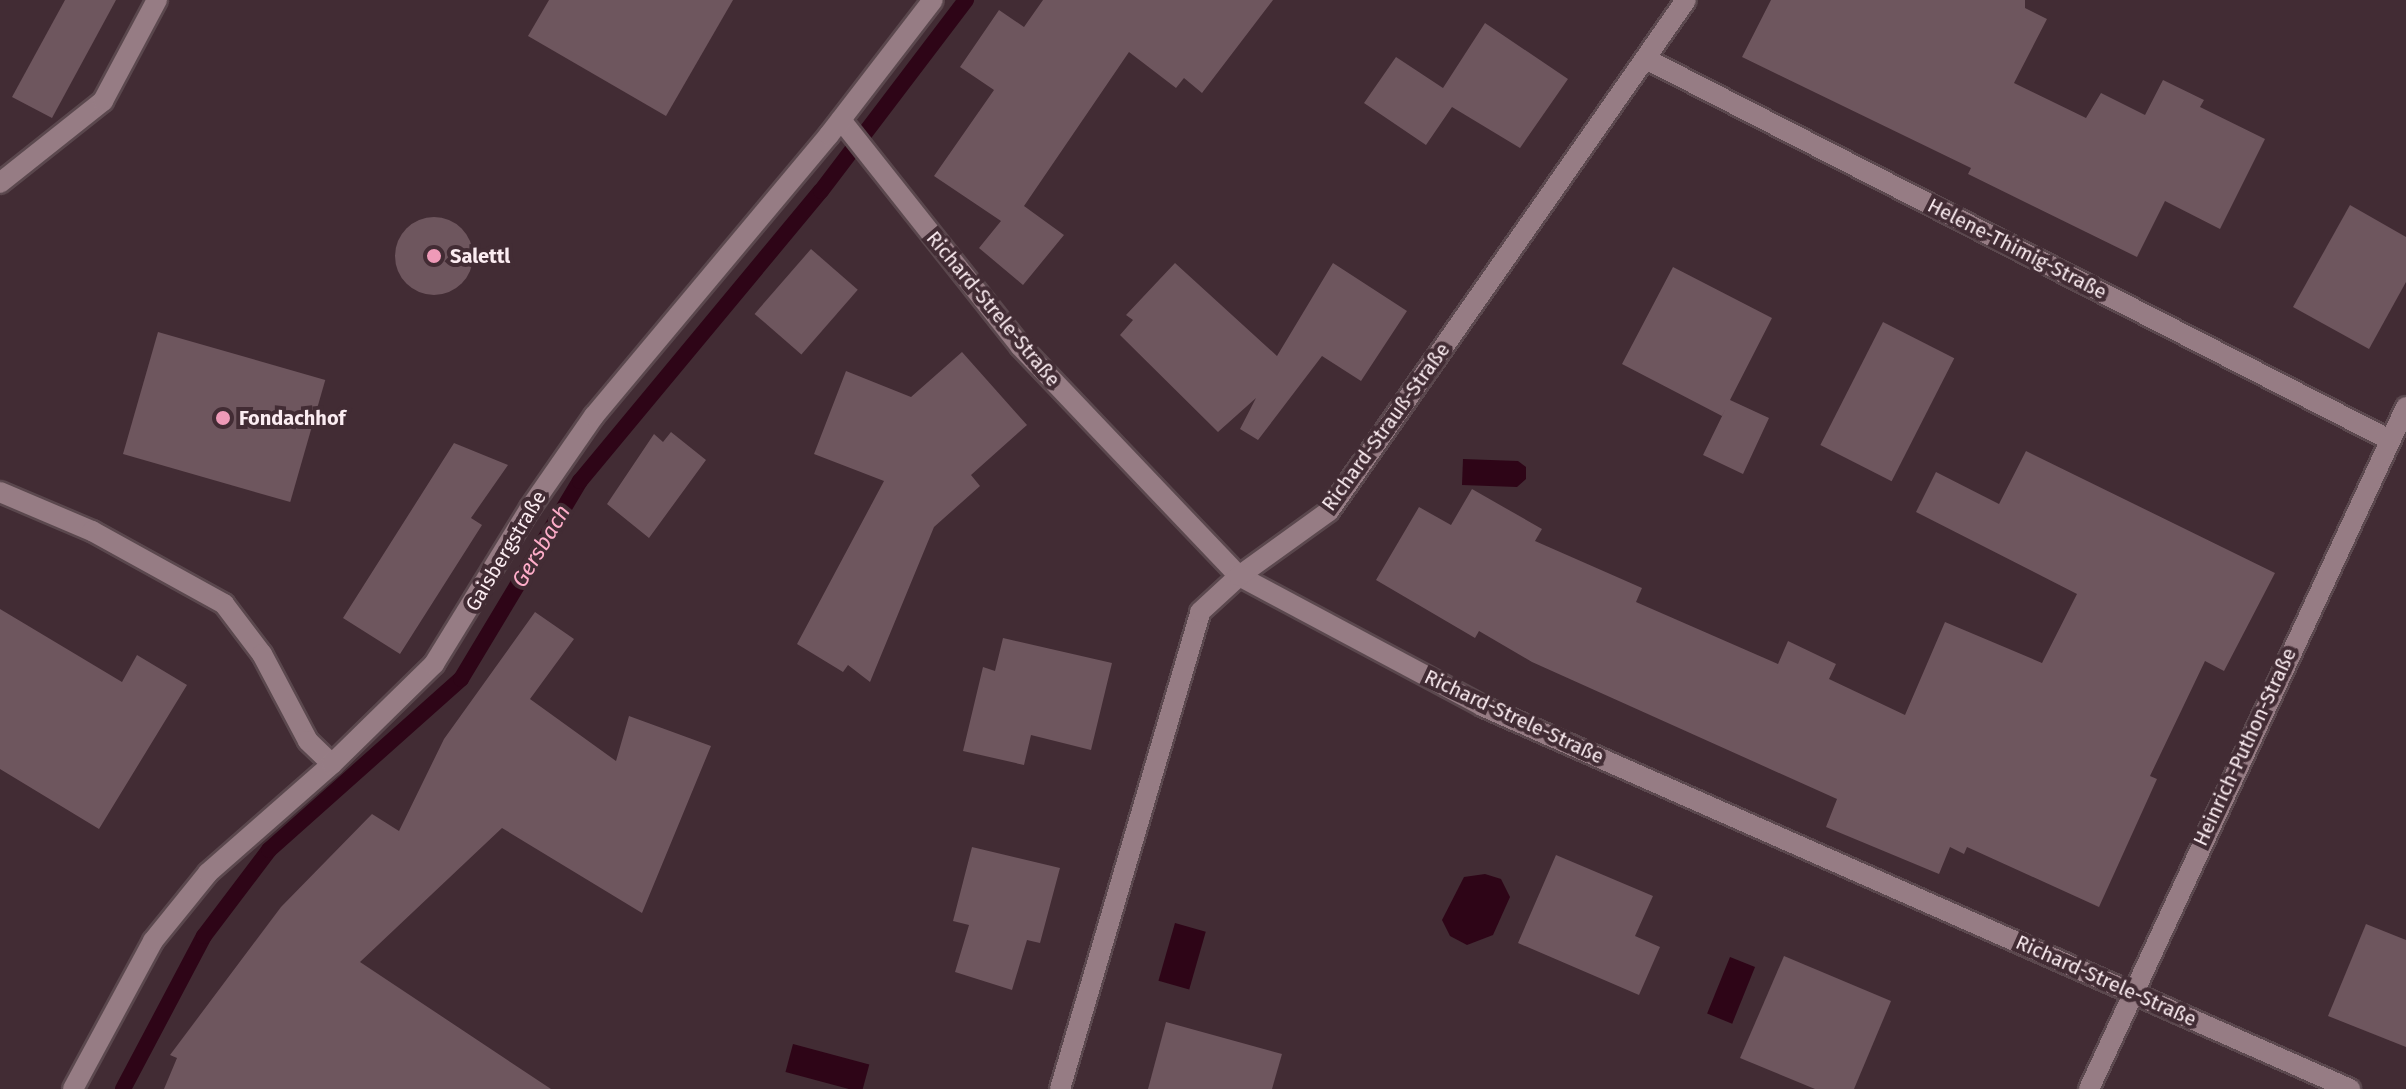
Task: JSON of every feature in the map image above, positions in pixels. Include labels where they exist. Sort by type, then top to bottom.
[{"type":"street","points":[[0,183],[103,101],[157,0]]},
{"type":"street","name":"Gaisbergstraße","points":[[73,1089],[153,941],[208,873],[332,764],[434,664],[530,508],[594,416],[841,120],[933,0]]},
{"type":"street","name":"Richard-Strauß-Straße","points":[[1060,1089],[1200,612],[1239,576],[1329,511],[1686,0]]},
{"type":"street","name":"Helene-Thimig-Straße","points":[[1646,59],[2388,439]]},
{"type":"street","name":"Richard-Strele-Straße","points":[[841,120],[875,167],[1020,346],[1239,576],[1482,706],[2350,1089]]},
{"type":"street","name":"Heinrich-Puthon-Straße","points":[[2089,1089],[2388,439],[2406,407]]},
{"type":"street","points":[[0,492],[92,531],[224,604],[256,644],[308,741],[332,764]]},
{"type":"shaded area","points":[[1463,459],[1518,461],[1526,467],[1526,479],[1517,487],[1462,485]]},
{"type":"shaded area","points":[[1485,874],[1501,879],[1510,897],[1493,935],[1467,945],[1450,936],[1442,920],[1464,877]]},
{"type":"shaded area","points":[[1175,923],[1206,932],[1189,989],[1158,981]]},
{"type":"shaded area","points":[[1730,957],[1755,967],[1732,1024],[1707,1014]]},
{"type":"shaded area","points":[[793,1044],[869,1064],[863,1089],[849,1089],[785,1072]]},
{"type":"building","points":[[65,0],[116,0],[52,118],[12,97]]},
{"type":"building","points":[[549,0],[733,0],[666,116],[528,36]]},
{"type":"building","points":[[1043,0],[1273,0],[1202,93],[1184,78],[1176,88],[1129,52],[1024,206],[1064,235],[1023,285],[979,248],[1001,221],[934,176],[994,90],[960,67],[999,10],[1024,27]]},
{"type":"building","points":[[1771,0],[2025,0],[2025,8],[2047,19],[2014,83],[2086,118],[2101,93],[2145,115],[2163,80],[2204,100],[2200,107],[2265,139],[2220,229],[2165,201],[2137,257],[1968,174],[1971,168],[1742,57]]},
{"type":"building","points":[[1485,23],[1568,79],[1520,148],[1452,107],[1426,145],[1364,103],[1396,57],[1443,88]]},
{"type":"building","points":[[2350,205],[2406,237],[2406,282],[2369,349],[2293,307]]},
{"type":"building","name":"Salettl","points":[[434,217],[449,220],[466,234],[473,256],[470,271],[456,288],[434,295],[419,292],[402,278],[395,256],[398,241],[412,224]]},
{"type":"building","points":[[811,249],[858,290],[801,355],[755,314]]},
{"type":"building","points":[[1175,263],[1277,356],[1333,263],[1407,311],[1361,381],[1322,356],[1258,440],[1240,429],[1256,398],[1218,432],[1120,335],[1133,320],[1126,315]]},
{"type":"building","points":[[1673,267],[1772,318],[1730,400],[1769,418],[1743,474],[1703,455],[1726,408],[1722,416],[1622,364]]},
{"type":"building","points":[[1883,322],[1954,358],[1892,481],[1820,445]]},
{"type":"building","name":"Fondachhof","points":[[158,332],[325,380],[290,502],[123,454]]},
{"type":"building","points":[[962,352],[1027,425],[971,475],[980,486],[934,527],[870,682],[848,665],[843,672],[797,644],[884,481],[814,454],[846,371],[911,397]]},
{"type":"building","points":[[671,432],[706,460],[649,538],[607,504],[654,434],[663,442]]},
{"type":"building","points":[[454,443],[508,465],[471,518],[482,525],[400,654],[343,618]]},
{"type":"building","points":[[2026,451],[2275,573],[2224,671],[2205,661],[2150,776],[2157,779],[2099,907],[1967,847],[1964,854],[1950,847],[1939,874],[1826,827],[1837,799],[1532,662],[1479,631],[1475,638],[1376,580],[1419,507],[1451,525],[1472,489],[1542,529],[1535,541],[1642,588],[1636,602],[1778,664],[1788,641],[1836,664],[1829,679],[1905,715],[1945,622],[2042,663],[2077,594],[1916,512],[1936,472],[1999,504]]},
{"type":"building","points":[[0,609],[122,682],[137,655],[187,685],[99,829],[0,769]]},
{"type":"building","points":[[535,612],[574,639],[530,699],[616,761],[629,716],[711,746],[642,913],[502,828],[360,962],[551,1089],[164,1089],[177,1058],[170,1055],[281,907],[372,814],[399,831],[444,739]]},
{"type":"building","points":[[1003,638],[1112,663],[1091,750],[1031,735],[1024,765],[963,751],[983,667],[995,671]]},
{"type":"building","points":[[972,847],[1060,868],[1040,943],[1027,940],[1012,990],[955,972],[969,925],[953,921]]},
{"type":"building","points":[[1556,855],[1653,896],[1635,936],[1660,947],[1639,995],[1518,943]]},
{"type":"building","points":[[2366,924],[2406,940],[2406,1047],[2328,1016]]},
{"type":"building","points":[[1784,956],[1891,1001],[1854,1089],[1815,1089],[1740,1058]]},
{"type":"building","points":[[1166,1022],[1282,1054],[1272,1089],[1148,1089]]},
{"type":"waterway","name":"Gersbach","points":[[123,1089],[204,936],[269,850],[461,679],[580,481],[821,191],[966,0]]},
{"type":"place","name":"Salettl","points":[[434,256]]},
{"type":"place","name":"Fondachhof","points":[[223,418]]}]
